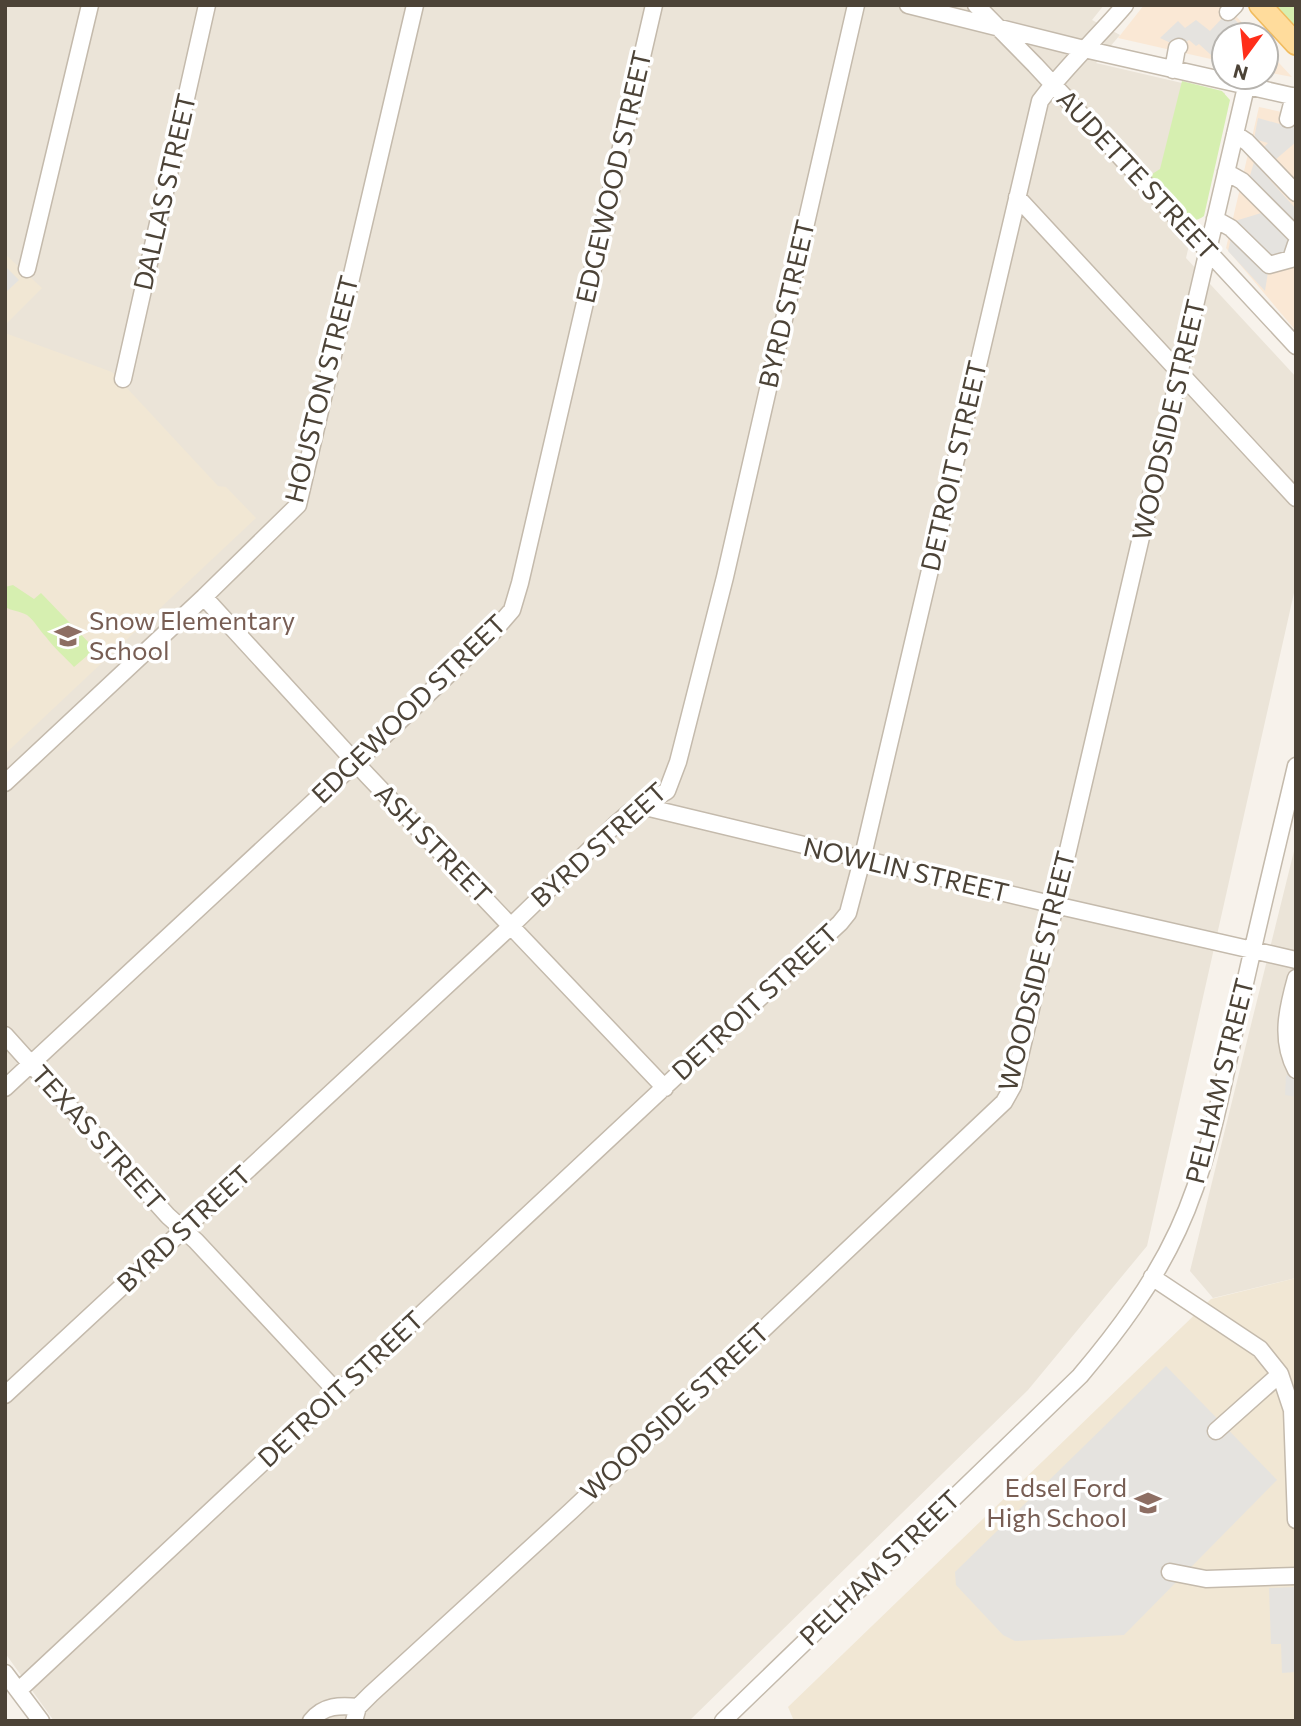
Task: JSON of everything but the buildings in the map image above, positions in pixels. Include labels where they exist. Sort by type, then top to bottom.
[{"type":"main road","points":[[1260,5],[1296,44]]},
{"type":"street","points":[[27,269],[90,5]]},
{"type":"street","name":"DALLAS STREET","points":[[123,379],[207,5]]},
{"type":"street","name":"HOUSTON STREET","points":[[5,783],[298,505],[415,5]]},
{"type":"street","name":"EDGEWOOD STREET","points":[[5,1087],[355,762],[493,632],[512,610],[654,5]]},
{"type":"street","name":"BYRD STREET","points":[[5,1395],[511,926],[616,824],[630,812],[667,791],[678,762],[725,577],[856,5]]},
{"type":"street","points":[[908,5],[1210,78]]},
{"type":"street","name":"AUDETTE STREET","points":[[976,5],[1296,346]]},
{"type":"street","name":"DETROIT STREET","points":[[19,1690],[665,1088],[848,913],[1040,101],[1125,5]]},
{"type":"street","points":[[1173,70],[1179,47]]},
{"type":"street","name":"WOODSIDE STREET","points":[[356,1714],[1004,1102],[1013,1086],[1245,91]]},
{"type":"street","points":[[1268,91],[1295,97],[1287,119]]},
{"type":"street","points":[[1235,134],[1260,150],[1296,193]]},
{"type":"street","points":[[1226,172],[1242,181],[1296,235]]},
{"type":"street","points":[[1017,197],[1296,498]]},
{"type":"street","points":[[1215,219],[1231,228],[1269,265],[1291,258],[1296,244]]},
{"type":"street","name":"ASH STREET","points":[[204,597],[355,762],[665,1088]]},
{"type":"street","name":"PELHAM STREET","points":[[723,1721],[1080,1376],[1113,1336],[1152,1277],[1178,1230],[1211,1137],[1296,765]]},
{"type":"street","name":"NOWLIN STREET","points":[[641,806],[1296,960]]},
{"type":"street","points":[[1296,978],[1285,1033],[1289,1058],[1296,1070]]},
{"type":"street","name":"TEXAS STREET","points":[[5,1035],[168,1216],[337,1392]]},
{"type":"street","points":[[1152,1277],[1260,1349],[1280,1374],[1292,1410],[1296,1520]]},
{"type":"street","points":[[1216,1431],[1280,1374]]},
{"type":"street","points":[[1170,1572],[1206,1579],[1296,1576]]},
{"type":"street","points":[[5,1673],[41,1721]]},
{"type":"street","points":[[311,1721],[317,1713],[342,1705],[356,1714]]},
{"type":"shaded area","points":[[5,5],[1104,5],[1092,20],[1120,35],[1096,63],[1225,93],[1186,258],[1296,377],[1296,584],[1147,1246],[1028,1390],[689,1721],[54,1721],[5,1653]]},
{"type":"shaded area","points":[[1144,5],[1226,5],[1240,21],[1210,21],[1210,59],[1118,38]]},
{"type":"shaded area","points":[[1228,12],[1236,21],[1219,21]]},
{"type":"shaded area","points":[[1196,20],[1210,31],[1210,54],[1199,44],[1196,46],[1189,40],[1179,47],[1160,38],[1178,21],[1185,28]]},
{"type":"shaded area","points":[[1280,64],[1292,77],[1280,75]]},
{"type":"shaded area","points":[[1259,107],[1296,115],[1296,331],[1226,248]]},
{"type":"shaded area","points":[[1258,118],[1283,125],[1288,119],[1296,120],[1296,142],[1275,160],[1263,148],[1268,143],[1254,139]]},
{"type":"shaded area","points":[[1254,162],[1296,209],[1296,228],[1287,256],[1270,259],[1265,291],[1228,251],[1235,221],[1271,210],[1247,186]]},
{"type":"shaded area","points":[[5,254],[42,288],[5,325]]},
{"type":"shaded area","points":[[5,266],[19,280],[5,293]]},
{"type":"shaded area","name":"Snow Elementary School","points":[[5,333],[112,372],[218,486],[226,487],[256,518],[5,754]]},
{"type":"shaded area","points":[[1296,843],[1296,1278],[1213,1298],[1190,1271]]},
{"type":"shaded area","points":[[1296,1071],[1296,1097],[1285,1095],[1286,1076]]},
{"type":"shaded area","name":"Edsel Ford High School","points":[[1296,1278],[1296,1721],[794,1721],[788,1707],[1211,1299]]},
{"type":"shaded area","points":[[1166,1366],[1277,1480],[1124,1635],[1015,1641],[1003,1635],[956,1585],[955,1572]]},
{"type":"shaded area","points":[[1296,1587],[1296,1672],[1282,1673],[1281,1644],[1271,1644],[1269,1588]]},
{"type":"green space","points":[[1275,5],[1296,5],[1296,27]]},
{"type":"green space","points":[[1182,81],[1210,88],[1210,91],[1222,91],[1230,100],[1204,216],[1194,220],[1188,218],[1149,176],[1160,169]]},
{"type":"green space","points":[[13,585],[34,599],[41,593],[95,649],[74,667],[30,617],[5,607],[5,587]]},
{"type":"place","name":"Snow Elementary School","points":[[68,636]]},
{"type":"place","name":"Edsel Ford High School","points":[[1148,1503]]}]
